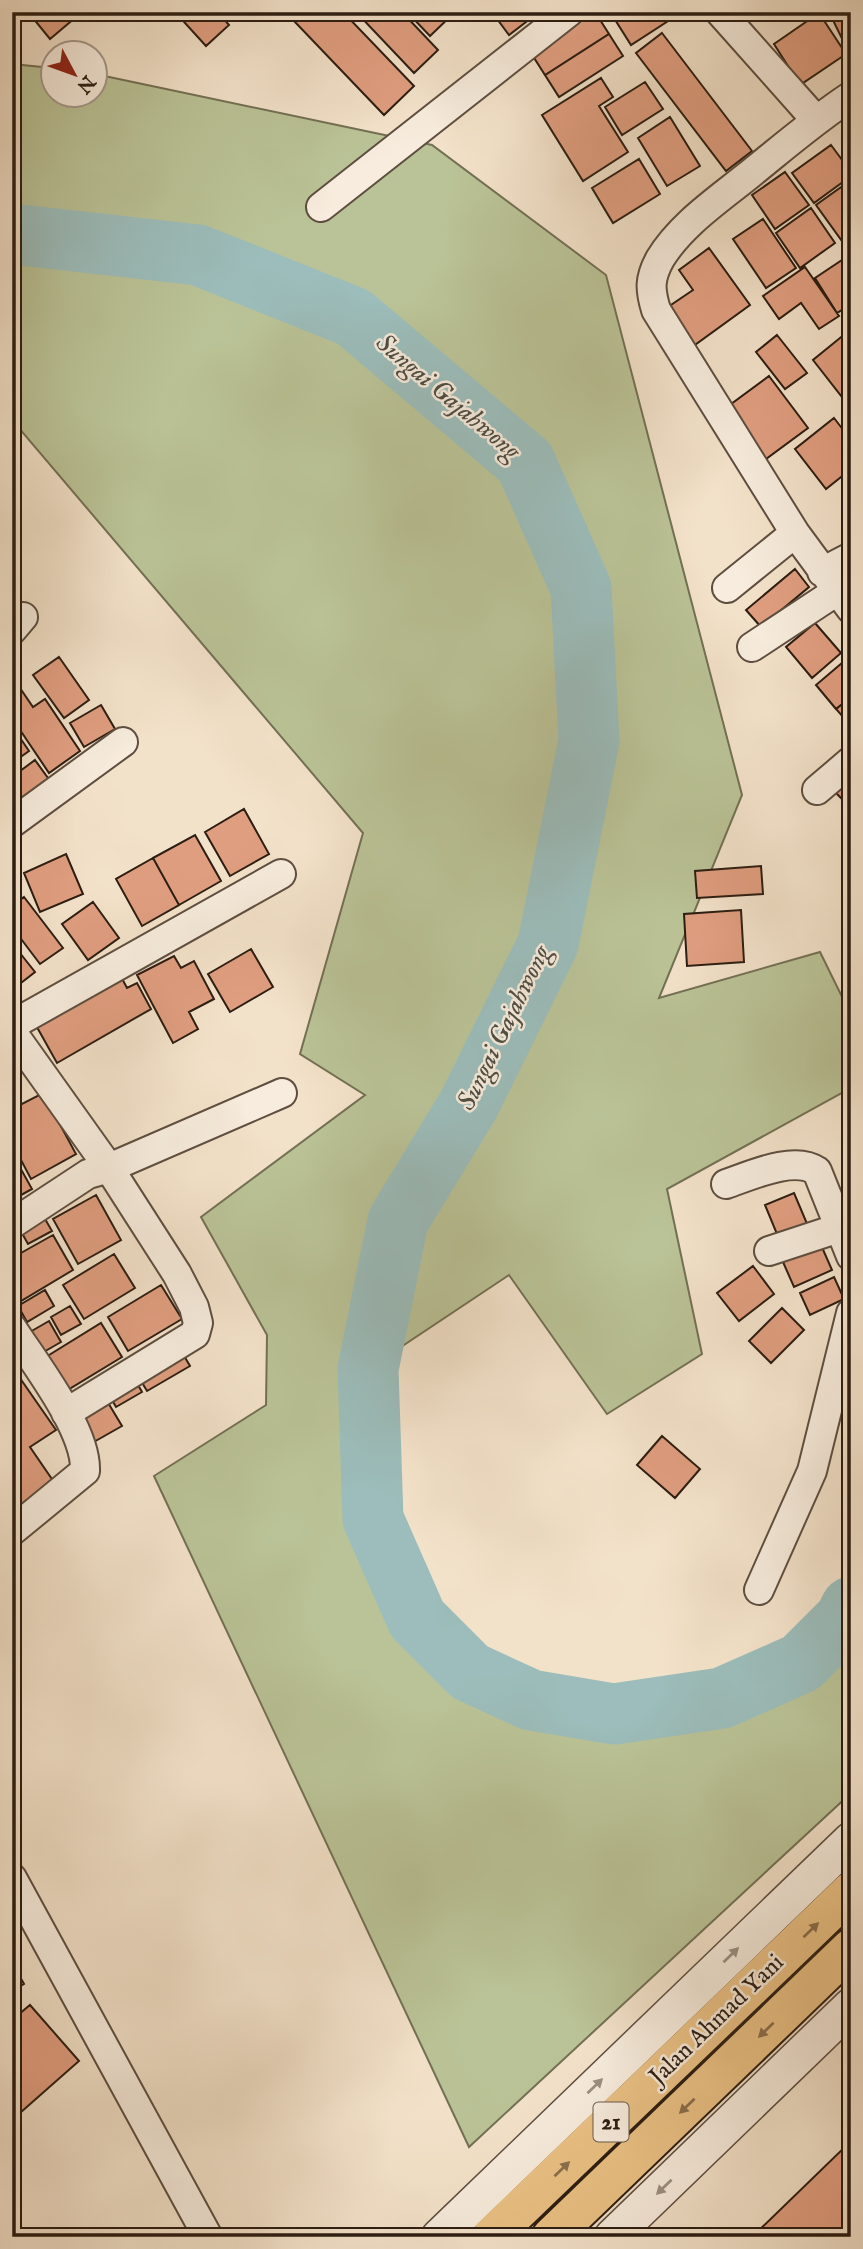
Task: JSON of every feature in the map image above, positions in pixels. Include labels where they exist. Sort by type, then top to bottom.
[{"type":"highway","name":"Jalan Ahmad Yani","points":[[502,2226],[851,1891]]},
{"type":"highway","name":"Jalan Ahmad Yani","points":[[551,2237],[851,1948]]},
{"type":"street","points":[[321,207],[569,12]]},
{"type":"street","points":[[720,12],[816,120]]},
{"type":"street","points":[[836,591],[795,533],[656,310],[650,290],[660,258],[690,223],[816,120],[851,96]]},
{"type":"street","points":[[727,588],[795,533]]},
{"type":"street","points":[[752,647],[836,591],[851,557]]},
{"type":"street","points":[[12,823],[122,742]]},
{"type":"street","points":[[817,790],[851,761]]},
{"type":"street","points":[[12,1025],[281,874]]},
{"type":"street","points":[[12,1032],[109,1168],[177,1274],[194,1307],[198,1323],[195,1334],[66,1413]]},
{"type":"street","points":[[12,1224],[88,1174],[109,1168],[282,1093]]},
{"type":"street","points":[[726,1184],[787,1165],[811,1167],[817,1171],[851,1256]]},
{"type":"street","points":[[769,1251],[839,1228]]},
{"type":"street","points":[[760,1590],[812,1471],[851,1313]]},
{"type":"street","points":[[12,1531],[85,1471],[83,1447],[66,1413],[13,1333]]},
{"type":"street","points":[[439,2237],[851,1840]]},
{"type":"street","points":[[12,1878],[208,2237]]},
{"type":"street","points":[[612,2237],[851,2006]]},
{"type":"green space","points":[[12,64],[38,67],[38,108],[108,108],[108,77],[432,145],[606,275],[742,795],[659,998],[820,952],[851,1015],[851,1088],[667,1189],[702,1354],[607,1414],[509,1275],[368,1369],[417,1619],[531,1700],[614,1714],[845,1620],[851,1607],[851,1793],[469,2147],[154,1476],[266,1405],[267,1335],[201,1217],[365,1095],[300,1054],[363,833],[12,420]]},
{"type":"building","points":[[28,12],[82,12],[51,38]]},
{"type":"building","points":[[175,12],[218,12],[229,25],[206,46]]},
{"type":"building","points":[[306,12],[343,12],[414,86],[384,115],[295,22]]},
{"type":"building","points":[[356,12],[402,12],[438,50],[414,73]]},
{"type":"building","points":[[407,12],[455,12],[430,36]]},
{"type":"building","points":[[492,12],[539,12],[509,35]]},
{"type":"building","points":[[595,12],[609,34],[545,75],[531,53]]},
{"type":"building","points":[[624,12],[682,12],[631,45],[614,18]]},
{"type":"building","points":[[829,12],[851,12],[850,55]]},
{"type":"building","points":[[819,13],[846,54],[800,85],[774,44]]},
{"type":"building","points":[[662,33],[752,151],[726,171],[636,53]]},
{"type":"building","points":[[609,34],[623,56],[559,97],[545,75]]},
{"type":"building","points":[[601,78],[613,97],[599,106],[628,152],[583,181],[542,115]]},
{"type":"building","points":[[645,82],[663,109],[622,135],[605,107]]},
{"type":"building","points":[[670,117],[700,166],[667,186],[638,138]]},
{"type":"building","points":[[831,145],[851,172],[851,176],[814,203],[792,173]]},
{"type":"building","points":[[639,159],[660,194],[613,223],[592,188]]},
{"type":"building","points":[[785,172],[809,205],[775,229],[752,195]]},
{"type":"building","points":[[851,180],[851,245],[847,248],[816,205]]},
{"type":"building","points":[[811,208],[835,243],[800,268],[776,233]]},
{"type":"building","points":[[763,219],[796,268],[766,288],[733,239]]},
{"type":"building","points":[[709,248],[750,305],[692,347],[665,309],[693,290],[679,270]]},
{"type":"building","points":[[851,254],[851,304],[837,313],[815,278]]},
{"type":"building","points":[[805,267],[839,316],[819,329],[801,303],[779,319],[763,296]]},
{"type":"building","points":[[851,329],[851,390],[842,397],[813,360]]},
{"type":"building","points":[[777,335],[807,373],[785,389],[756,352]]},
{"type":"building","points":[[769,376],[808,428],[762,462],[723,410]]},
{"type":"building","points":[[834,418],[851,440],[851,469],[826,489],[795,449]]},
{"type":"building","points":[[795,569],[809,587],[761,627],[746,610]]},
{"type":"building","points":[[815,623],[841,653],[812,678],[786,647]]},
{"type":"building","points":[[59,657],[89,700],[64,718],[33,675]]},
{"type":"building","points":[[849,657],[851,697],[836,709],[816,685]]},
{"type":"building","points":[[20,688],[33,707],[45,699],[80,751],[49,773],[12,718],[12,693]]},
{"type":"building","points":[[851,697],[851,726],[836,709]]},
{"type":"building","points":[[101,705],[115,729],[84,747],[70,723]]},
{"type":"building","points":[[12,726],[29,751],[12,763]]},
{"type":"building","points":[[35,760],[53,785],[22,808],[12,796],[12,777]]},
{"type":"building","points":[[851,765],[851,800],[847,804],[829,786]]},
{"type":"building","points":[[244,809],[269,854],[230,876],[205,832]]},
{"type":"building","points":[[195,835],[221,881],[179,905],[153,858]]},
{"type":"building","points":[[66,854],[83,894],[40,912],[24,873]]},
{"type":"building","points":[[153,858],[179,905],[142,926],[116,879]]},
{"type":"building","points":[[12,866],[21,879],[12,885]]},
{"type":"building","points":[[761,866],[763,894],[697,898],[695,871]]},
{"type":"building","points":[[24,897],[63,948],[40,964],[12,927],[12,906]]},
{"type":"building","points":[[93,902],[119,938],[88,960],[62,924]]},
{"type":"building","points":[[741,910],[744,962],[687,966],[684,914]]},
{"type":"building","points":[[12,943],[35,972],[12,990]]},
{"type":"building","points":[[251,949],[273,987],[230,1012],[208,974]]},
{"type":"building","points":[[174,956],[181,968],[194,961],[214,999],[189,1012],[198,1029],[173,1043],[137,975]]},
{"type":"building","points":[[118,971],[127,988],[137,983],[151,1009],[57,1063],[33,1020]]},
{"type":"building","points":[[43,1093],[76,1154],[31,1179],[12,1143],[12,1109]]},
{"type":"building","points":[[12,1153],[32,1189],[12,1200]]},
{"type":"building","points":[[794,1193],[808,1226],[779,1239],[765,1205]]},
{"type":"building","points":[[96,1195],[121,1240],[78,1264],[53,1219]]},
{"type":"building","points":[[41,1212],[52,1231],[28,1244],[18,1226]]},
{"type":"building","points":[[53,1235],[73,1270],[21,1301],[12,1285],[12,1258]]},
{"type":"building","points":[[821,1245],[832,1270],[794,1287],[783,1262]]},
{"type":"building","points":[[114,1254],[135,1288],[84,1319],[63,1285]]},
{"type":"building","points":[[753,1266],[774,1294],[739,1321],[717,1293]]},
{"type":"building","points":[[834,1277],[844,1299],[810,1315],[800,1293]]},
{"type":"building","points":[[161,1285],[182,1319],[128,1351],[108,1317]]},
{"type":"building","points":[[45,1290],[54,1306],[27,1322],[18,1306]]},
{"type":"building","points":[[70,1306],[81,1324],[61,1335],[51,1317]]},
{"type":"building","points":[[782,1308],[804,1330],[771,1363],[749,1341]]},
{"type":"building","points":[[49,1321],[61,1342],[35,1357],[23,1336]]},
{"type":"building","points":[[101,1323],[122,1357],[61,1394],[41,1360]]},
{"type":"building","points":[[180,1349],[190,1366],[147,1391],[137,1374]]},
{"type":"building","points":[[134,1378],[142,1392],[116,1407],[108,1393]]},
{"type":"building","points":[[22,1381],[56,1430],[30,1447],[56,1485],[24,1508],[12,1490],[12,1388]]},
{"type":"building","points":[[104,1396],[122,1426],[92,1443],[75,1412]]},
{"type":"building","points":[[662,1436],[700,1469],[675,1498],[637,1465]]},
{"type":"building","points":[[12,1963],[24,1984],[12,1991]]},
{"type":"building","points":[[30,2005],[79,2061],[12,2120],[12,2020]]},
{"type":"building","points":[[851,2141],[851,2237],[752,2237]]},
{"type":"waterway","name":"Sungai Gajahwong","points":[[12,234],[198,255],[353,317],[525,462],[581,588],[589,741],[548,944],[469,1104],[398,1221],[368,1369],[373,1519],[417,1619],[470,1672],[531,1700],[614,1714],[722,1698],[801,1663],[845,1619],[851,1607]]}]
